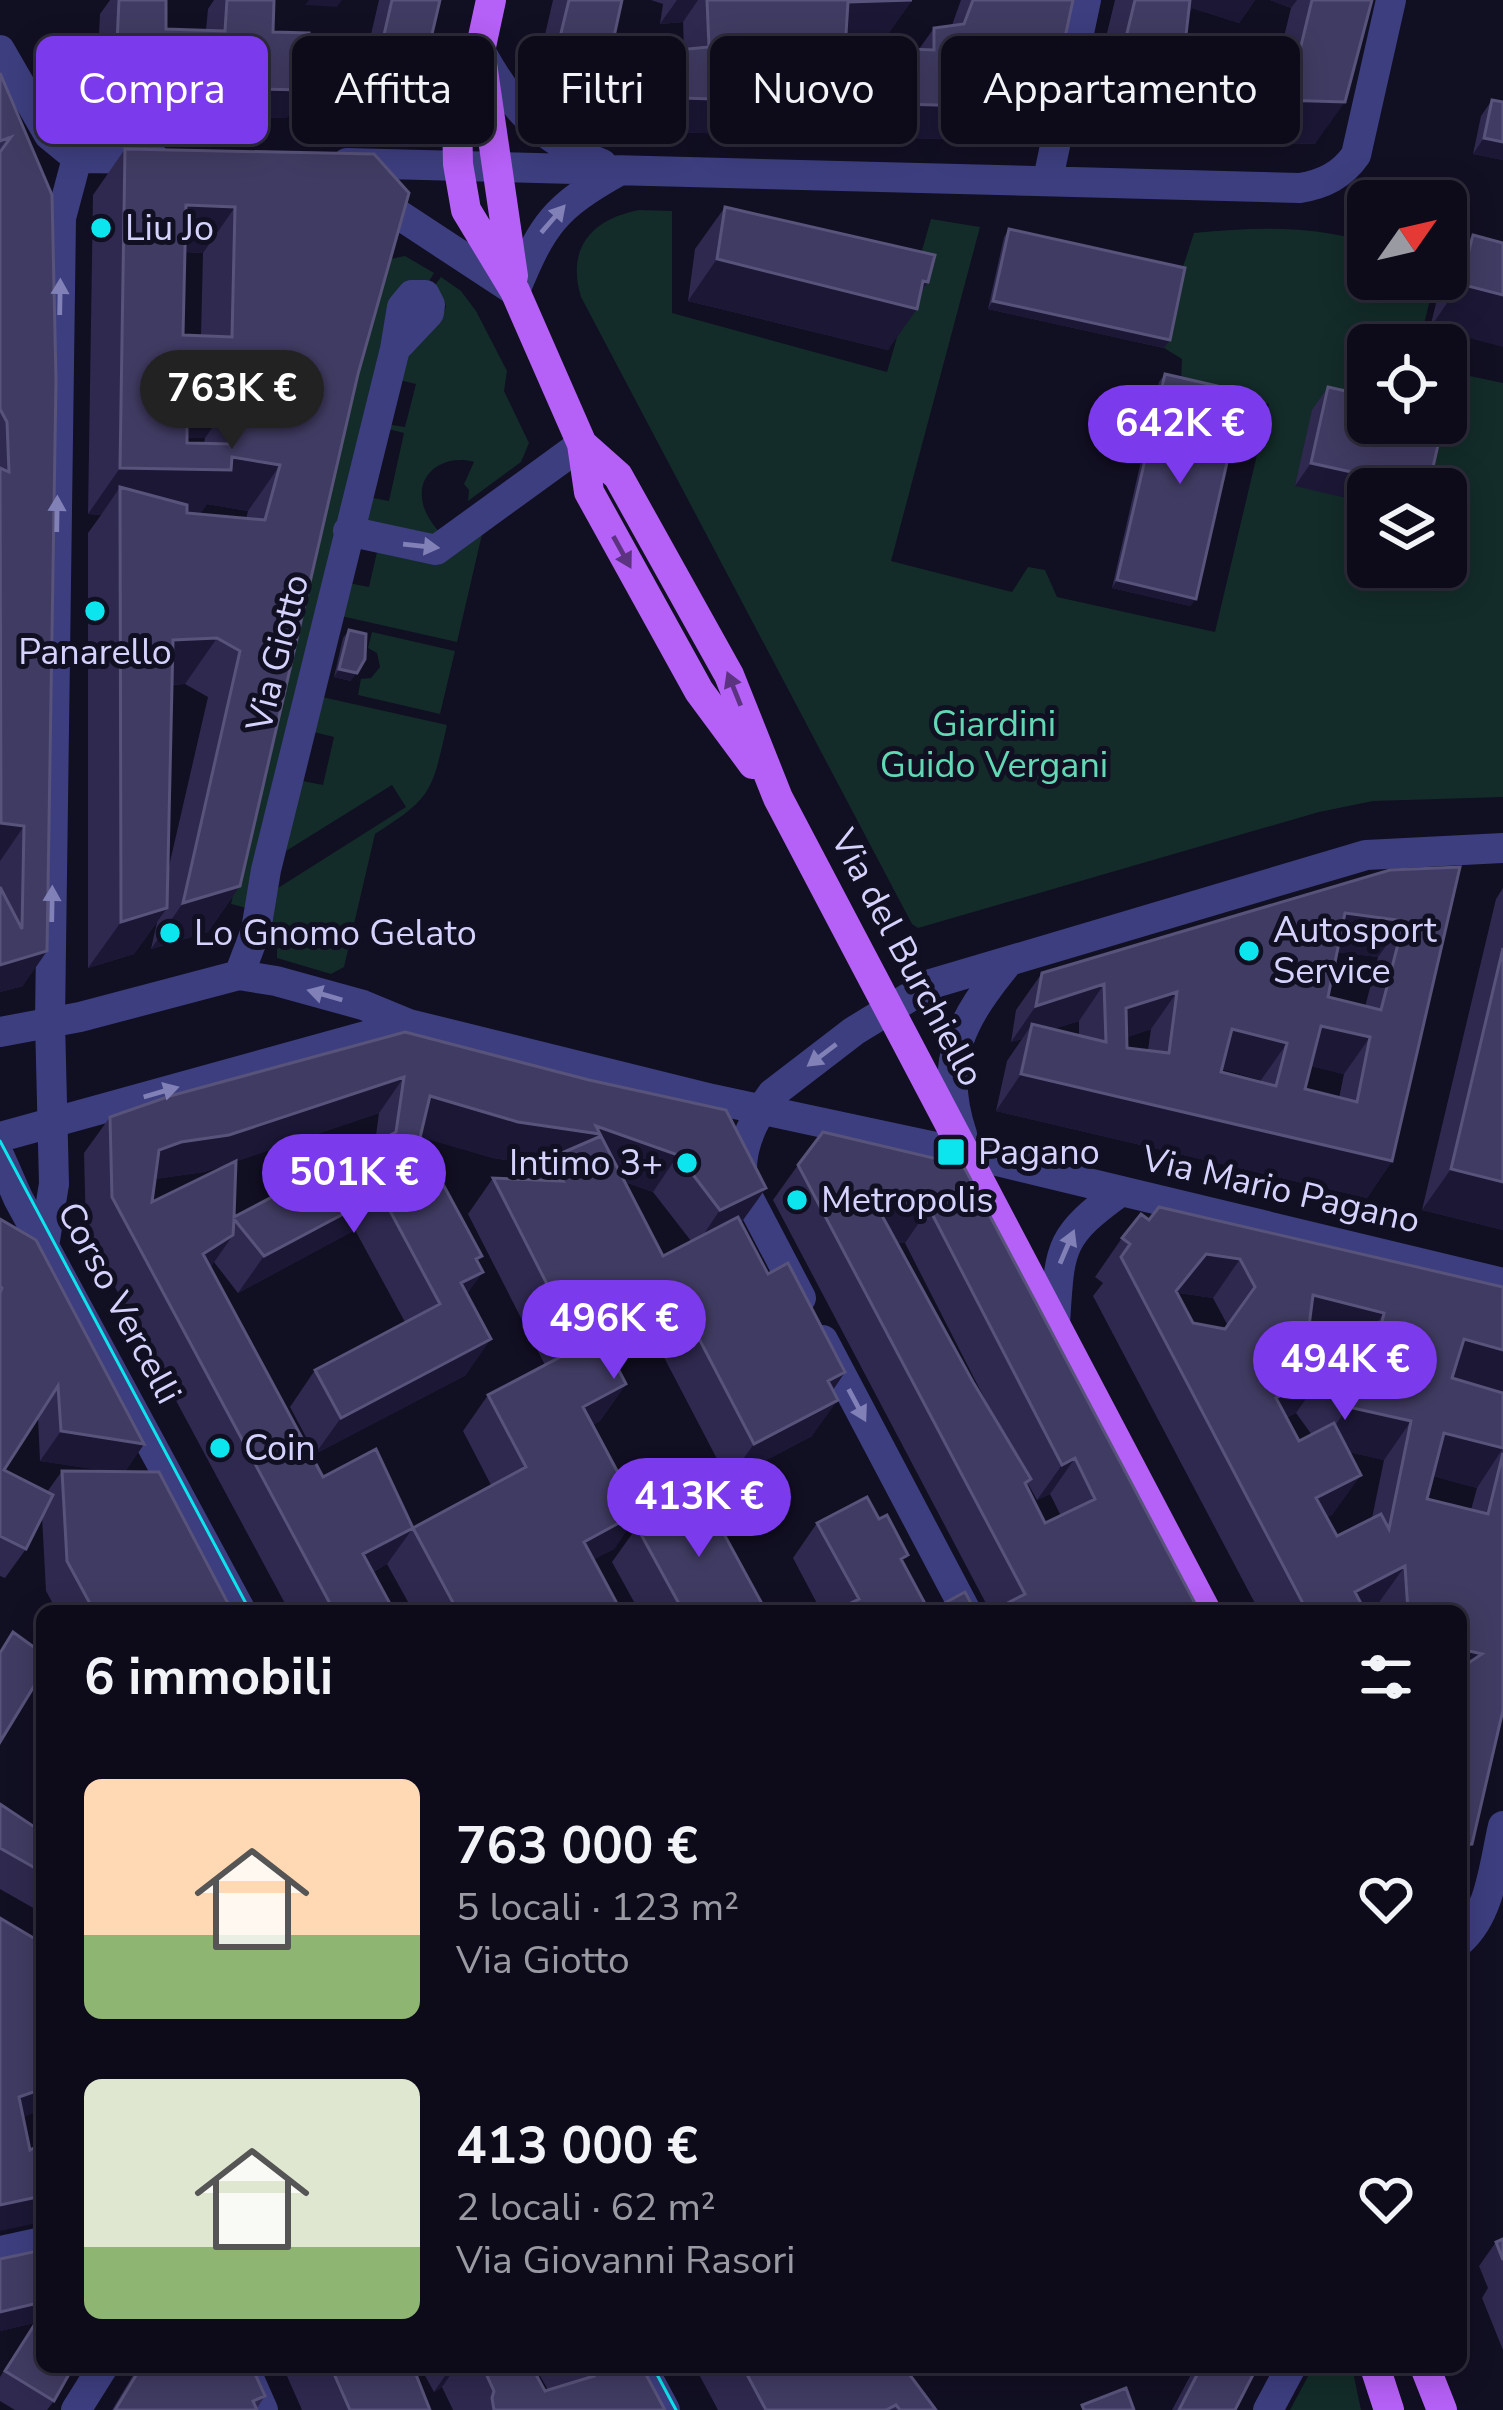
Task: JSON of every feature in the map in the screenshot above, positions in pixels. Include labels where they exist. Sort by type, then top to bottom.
[{"type":"main road","points":[[483,36],[491,0]]},
{"type":"main road","points":[[494,136],[514,291]]},
{"type":"main road","points":[[458,144],[458,164]]},
{"type":"main road","name":"Via del Burchiello","points":[[458,164],[466,209],[514,291],[581,444],[589,492],[699,691],[778,798],[1203,1605]]},
{"type":"main road","points":[[1377,2373],[1389,2410]]},
{"type":"main road","points":[[1427,2373],[1442,2410]]},
{"type":"street","points":[[1048,179],[1086,0]]},
{"type":"street","points":[[619,171],[576,195],[549,221],[514,291],[324,163],[1300,188],[1347,168],[1356,155],[1391,0]]},
{"type":"street","points":[[0,50],[49,135],[77,158],[183,160]]},
{"type":"street","points":[[494,76],[534,126],[570,151],[619,171]]},
{"type":"street","points":[[44,1246],[54,1184],[50,1021],[61,218],[77,158]]},
{"type":"street","name":"Via Giotto","points":[[239,975],[256,930],[266,870],[395,349]]},
{"type":"street","points":[[348,531],[436,550],[581,444]]},
{"type":"street","points":[[963,1605],[745,1191],[742,1160],[760,1110],[796,1075],[890,1006],[931,984],[1366,855],[1503,848]]},
{"type":"street","points":[[968,1154],[954,1112],[952,1061],[959,1031],[980,995],[1009,961]]},
{"type":"street","points":[[0,1032],[80,1017],[239,975]]},
{"type":"street","name":"Via Mario Pagano","points":[[239,975],[363,1005],[409,1024],[760,1110],[968,1154],[1503,1283]]},
{"type":"street","points":[[0,1137],[409,1024]]},
{"type":"street","name":"Corso Vercelli","points":[[0,1157],[238,1605]]},
{"type":"street","points":[[1055,1323],[1063,1248],[1072,1230],[1120,1192]]},
{"type":"street","points":[[1467,1933],[1485,1902],[1503,1826]]},
{"type":"street","points":[[0,2251],[36,2243]]},
{"type":"street","points":[[76,2410],[99,2373]]},
{"type":"street","points":[[247,2373],[263,2410]]},
{"type":"street","points":[[638,2410],[634,2402],[642,2373]]},
{"type":"street","points":[[645,2373],[665,2410]]},
{"type":"street","points":[[1268,2410],[1288,2373]]},
{"type":"green space","name":"Giardini Guido Vergani","points":[[639,210],[672,211],[672,313],[887,372],[931,219],[980,227],[891,561],[1012,592],[1028,567],[1045,570],[1057,597],[1215,632],[1269,404],[1181,381],[1182,359],[1164,348],[1194,233],[1282,229],[1347,236],[1347,300],[1430,300],[1424,324],[1347,324],[1347,444],[1467,444],[1467,375],[1503,383],[1503,797],[1373,801],[1319,812],[918,928],[581,297],[577,280],[580,250],[608,220]]},
{"type":"green space","points":[[405,256],[434,273],[429,281],[406,282],[392,300],[251,909],[231,904],[375,278],[390,259]]},
{"type":"green space","points":[[441,277],[461,291],[476,311],[507,371],[504,391],[529,443],[521,462],[468,501],[464,484],[474,462],[443,463],[428,475],[423,504],[444,539],[362,526],[368,497],[389,501],[404,433],[384,428],[385,424],[405,427],[416,384],[395,379],[402,350],[441,321],[446,306],[435,285]]},
{"type":"green space","points":[[483,530],[457,642],[341,616],[348,583],[369,587],[377,552]]},
{"type":"green space","points":[[372,632],[455,651],[440,714],[358,695],[361,679],[371,678],[380,667],[377,653],[368,648]]},
{"type":"green space","points":[[322,697],[447,725],[427,790],[409,811],[375,834],[344,967],[331,974],[277,958],[277,928],[269,926],[278,888],[406,807],[392,785],[286,851],[302,781],[323,785],[334,737],[314,732]]},
{"type":"green space","points":[[1310,2373],[1353,2373],[1361,2410],[1290,2410]]},
{"type":"building","points":[[119,0],[166,0],[166,29],[225,31],[227,0],[274,0],[273,32],[309,33],[292,36],[292,90],[268,89],[268,36],[117,36]]},
{"type":"building","points":[[392,0],[440,0],[432,36],[384,36]]},
{"type":"building","points":[[569,0],[622,0],[614,36],[560,36]]},
{"type":"building","points":[[707,0],[912,0],[848,2],[846,36],[710,36],[710,99],[686,98],[686,49],[709,47]]},
{"type":"building","points":[[973,0],[1073,0],[1065,36],[941,36],[941,105],[917,104],[917,49],[934,50],[934,28],[964,24]]},
{"type":"building","points":[[1135,0],[1190,0],[1186,36],[1126,36]]},
{"type":"building","points":[[1312,0],[1372,0],[1345,102],[1300,101],[1300,50]]},
{"type":"building","points":[[0,73],[52,195],[56,380],[47,951],[0,965],[0,887],[22,929],[24,826],[1,823],[0,468],[9,472],[7,422],[0,409],[0,152],[11,137],[0,141]]},
{"type":"building","points":[[1492,100],[1503,102],[1503,142],[1484,138]]},
{"type":"building","points":[[125,149],[374,154],[409,193],[358,374],[240,886],[183,903],[240,651],[217,638],[173,640],[167,908],[121,922],[120,487],[187,505],[187,513],[265,520],[280,465],[232,457],[231,470],[120,468]],"holes":[[[186,205],[235,207],[232,337],[183,335]],[[237,392],[232,444],[187,443],[187,393]]]},
{"type":"building","points":[[725,207],[935,255],[917,309],[717,259]]},
{"type":"building","points":[[1009,229],[1185,268],[1170,340],[993,301]]},
{"type":"building","points":[[1473,235],[1503,243],[1503,295],[1467,286]]},
{"type":"building","points":[[1165,374],[1243,392],[1196,599],[1117,580]]},
{"type":"building","points":[[1328,387],[1347,391],[1347,444],[1438,444],[1433,468],[1347,471],[1311,463]]},
{"type":"building","points":[[349,630],[366,634],[365,659],[357,673],[339,669]]},
{"type":"building","points":[[1460,867],[1392,1161],[1021,1074],[1032,1024],[1106,1042],[1104,984],[1036,1006],[1042,973],[1390,870]],"holes":[[[1345,913],[1404,921],[1381,1010],[1328,997]],[[1177,992],[1169,1053],[1127,1048],[1126,1008]],[[1321,1026],[1370,1037],[1357,1102],[1305,1089]],[[1232,1029],[1287,1043],[1276,1086],[1221,1072]]]},
{"type":"building","points":[[1503,948],[1503,1182],[1451,1169]]},
{"type":"building","points":[[405,1032],[726,1110],[766,1188],[720,1210],[678,1155],[596,1126],[600,1134],[518,1122],[430,1096],[408,1188],[433,1175],[440,1188],[444,1186],[482,1256],[476,1259],[483,1272],[461,1283],[491,1339],[341,1418],[315,1370],[440,1304],[381,1194],[264,1256],[234,1219],[233,1235],[203,1254],[323,1477],[376,1449],[413,1528],[363,1554],[391,1605],[331,1605],[112,1197],[110,1117]],"holes":[[[404,1077],[396,1132],[234,1217],[236,1161],[152,1202],[159,1150],[229,1135]]]},
{"type":"building","points":[[823,1132],[963,1165],[1196,1605],[1004,1605],[1025,1594],[798,1165]],"holes":[[[874,1201],[929,1208],[1062,1465],[1075,1458],[1095,1499],[1045,1523],[1025,1483],[1031,1479]]]},
{"type":"building","points":[[601,1136],[663,1256],[738,1217],[768,1274],[788,1263],[845,1372],[828,1381],[838,1400],[754,1444],[682,1306],[606,1346],[626,1384],[583,1407],[639,1512],[584,1542],[618,1605],[454,1605],[413,1528],[526,1467],[488,1395],[579,1347],[493,1178],[563,1181],[548,1159]]},
{"type":"building","points":[[1159,1207],[1503,1287],[1503,1350],[1464,1339],[1452,1378],[1503,1393],[1503,1448],[1444,1433],[1427,1499],[1488,1514],[1503,1453],[1503,1710],[1472,1844],[1467,1844],[1467,1664],[1482,1654],[1467,1650],[1467,1605],[1408,1605],[1405,1566],[1355,1592],[1362,1605],[1304,1605],[1121,1257],[1130,1244],[1122,1238],[1141,1214],[1149,1220]],"holes":[[[1206,1254],[1240,1259],[1255,1287],[1225,1329],[1193,1323],[1176,1291]],[[1313,1295],[1384,1313],[1373,1360],[1316,1348],[1308,1334]],[[1323,1374],[1348,1407],[1411,1421],[1389,1529],[1381,1514],[1337,1536],[1316,1498],[1361,1475],[1334,1423],[1299,1441],[1276,1398]]]},
{"type":"building","points":[[0,1219],[36,1240],[144,1444],[61,1431],[58,1386],[4,1470],[53,1495],[26,1549],[0,1536]]},
{"type":"building","points":[[62,1471],[159,1472],[229,1605],[91,1605],[67,1561]]},
{"type":"building","points":[[695,1495],[700,1504],[706,1501],[763,1605],[680,1605],[637,1527]]},
{"type":"building","points":[[867,1497],[879,1519],[887,1515],[908,1555],[901,1559],[926,1605],[850,1605],[859,1599],[817,1523]]},
{"type":"building","points":[[965,1592],[972,1605],[941,1605]]},
{"type":"building","points":[[13,1632],[36,1649],[36,1683],[0,1742],[0,1653]]},
{"type":"building","points":[[0,1804],[36,1828],[36,1869],[0,1848]]},
{"type":"building","points":[[0,1918],[36,1939],[36,2091],[19,2097],[30,2150],[36,2147],[36,2197],[0,2205]]},
{"type":"building","points":[[36,2251],[36,2303],[0,2312],[0,2259]]},
{"type":"building","points":[[36,2322],[36,2373],[70,2373],[54,2401],[5,2371]]},
{"type":"building","points":[[137,2373],[255,2373],[265,2396],[253,2401],[257,2410],[115,2410]]},
{"type":"building","points":[[334,2373],[415,2373],[430,2410],[350,2410]]},
{"type":"building","points":[[486,2373],[535,2373],[545,2391],[592,2373],[645,2373],[665,2410],[494,2410],[494,2391]]},
{"type":"building","points":[[746,2373],[908,2373],[936,2410],[900,2410],[896,2405],[886,2410],[766,2410]]},
{"type":"building","points":[[1198,2373],[1254,2373],[1235,2410],[1179,2410]]},
{"type":"building","points":[[1126,2388],[1134,2410],[1084,2410],[1082,2405]]},
{"type":"tram line","points":[[0,1141],[247,1605]]},
{"type":"tram line","points":[[656,2373],[676,2410]]},
{"type":"place","name":"Liu Jo","points":[[101,228]]},
{"type":"place","name":"Panarello","points":[[95,611]]},
{"type":"place","name":"Lo Gnomo Gelato","points":[[170,933]]},
{"type":"place","name":"Autosport Service","points":[[1249,951]]},
{"type":"place","name":"Pagano","points":[[951,1152]]},
{"type":"place","name":"Intimo 3+","points":[[687,1163]]},
{"type":"place","name":"Metropolis","points":[[797,1200]]},
{"type":"place","name":"Coin","points":[[220,1448]]}]
